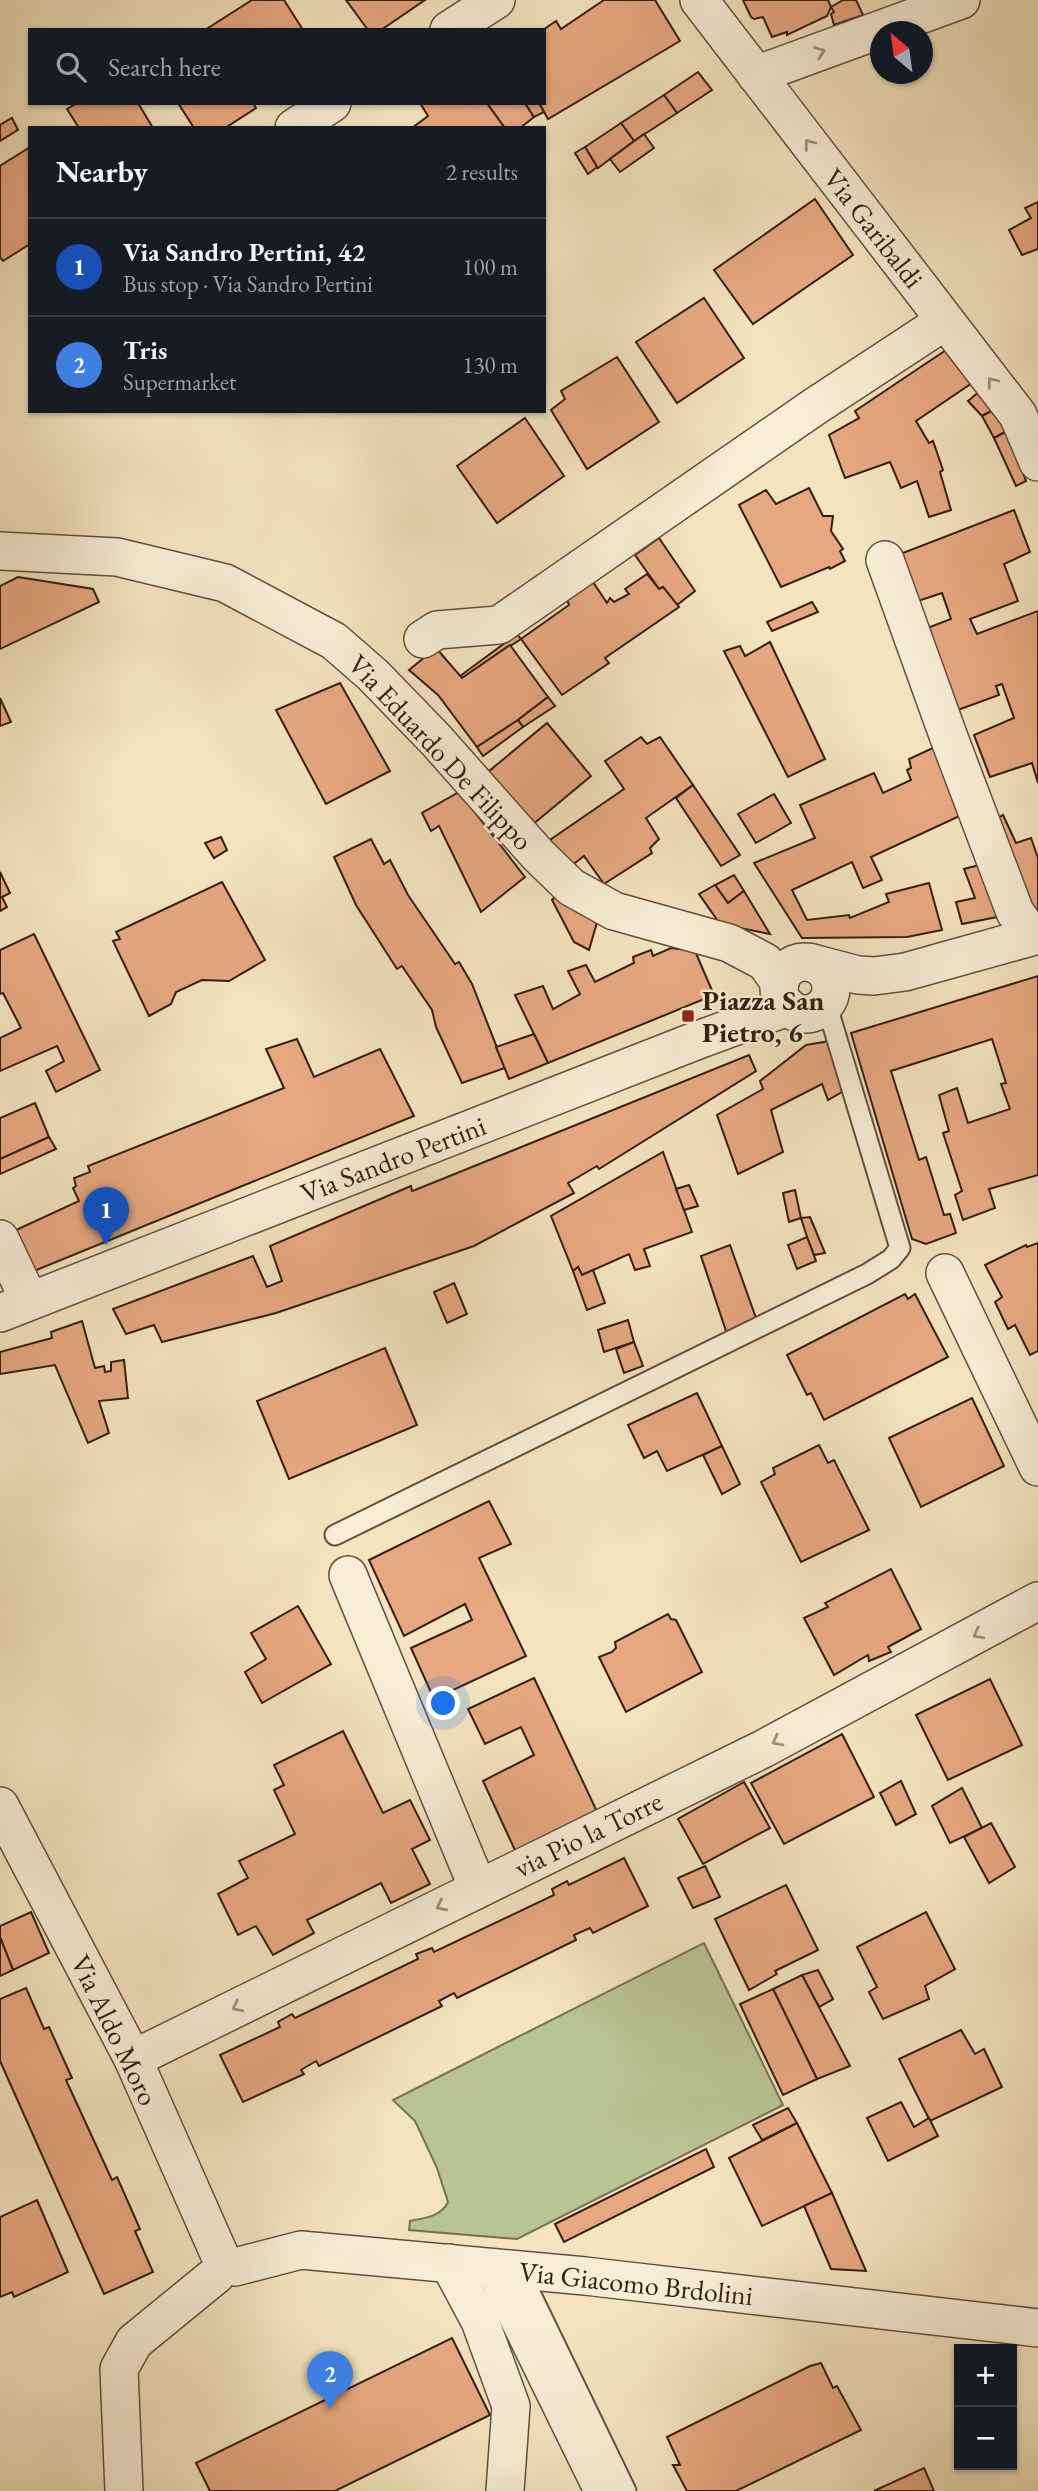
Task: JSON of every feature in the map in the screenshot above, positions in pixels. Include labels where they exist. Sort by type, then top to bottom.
[{"type":"street","points":[[452,28],[496,0]]},
{"type":"street","name":"Via Garibaldi","points":[[699,0],[945,321],[1028,411],[1038,462]]},
{"type":"street","points":[[756,75],[961,0]]},
{"type":"street","points":[[297,126],[329,105]]},
{"type":"street","points":[[423,639],[437,630],[499,625],[814,407],[945,321]]},
{"type":"street","name":"Via Eduardo De Filippo","points":[[0,551],[117,557],[225,583],[334,641],[373,675],[436,740],[538,855],[571,887],[614,911],[729,943],[765,962],[784,995]]},
{"type":"street","points":[[812,963],[826,972],[830,980],[831,988],[826,1003],[813,1013],[795,1012],[784,995],[788,968],[796,964],[812,963],[858,975],[874,976],[905,972],[1035,936],[1015,912],[885,560]]},
{"type":"street","name":"Via Sandro Pertini","points":[[15,1307],[698,1040],[784,995]]},
{"type":"street","points":[[0,1239],[15,1307]]},
{"type":"street","points":[[944,1273],[1038,1467]]},
{"type":"street","points":[[348,1575],[478,1888]]},
{"type":"street","name":"via Pio la Torre","points":[[133,2059],[763,1749],[1038,1601]]},
{"type":"street","name":"Via Aldo Moro","points":[[0,1806],[133,2059],[224,2267]]},
{"type":"street","name":"Via Giacomo Brdolini","points":[[224,2267],[301,2250],[506,2269],[1038,2328]]},
{"type":"street","points":[[449,2263],[481,2321],[511,2406],[505,2491]]},
{"type":"street","points":[[124,2491],[119,2369],[134,2342],[224,2267]]},
{"type":"street","points":[[506,2269],[613,2488]]},
{"type":"lane","points":[[335,1535],[867,1274],[891,1258],[900,1248],[826,1003]]},
{"type":"green space","points":[[704,1943],[783,2105],[517,2239],[409,2230],[410,2221],[437,2214],[448,2202],[437,2168],[415,2121],[393,2100]]},
{"type":"building","points":[[252,0],[284,0],[302,28],[208,28]]},
{"type":"building","points":[[346,0],[425,0],[384,28],[367,28]]},
{"type":"building","points":[[604,0],[655,0],[680,41],[548,119],[540,105],[546,105],[546,28],[556,21],[561,29]]},
{"type":"building","points":[[743,0],[828,0],[831,7],[827,16],[787,35],[787,32],[772,37],[763,17],[751,17]]},
{"type":"building","points":[[843,0],[856,0],[863,15],[834,25],[831,14],[834,12],[831,7]]},
{"type":"building","points":[[698,72],[712,90],[677,113],[664,95]]},
{"type":"building","points":[[664,95],[677,113],[634,141],[621,123]]},
{"type":"building","points":[[74,105],[139,105],[152,126],[78,126],[67,109]]},
{"type":"building","points":[[179,105],[254,105],[256,108],[228,126],[193,126]]},
{"type":"building","points":[[421,105],[488,105],[504,126],[415,126],[428,116]]},
{"type":"building","points":[[488,105],[526,105],[534,117],[523,126],[504,126]]},
{"type":"building","points":[[526,105],[540,105],[544,112],[534,117]]},
{"type":"building","points":[[12,118],[18,130],[0,141],[0,125]]},
{"type":"building","points":[[621,123],[634,141],[598,168],[585,147]]},
{"type":"building","points":[[644,134],[654,148],[620,172],[610,159]]},
{"type":"building","points":[[585,147],[597,167],[588,174],[575,153]]},
{"type":"building","points":[[28,148],[28,245],[3,261],[0,257],[0,166]]},
{"type":"building","points":[[815,199],[853,255],[753,324],[714,270]]},
{"type":"building","points":[[1038,202],[1038,249],[1022,255],[1009,230],[1031,218],[1025,208]]},
{"type":"building","points":[[704,298],[744,358],[677,403],[636,342]]},
{"type":"building","points":[[949,348],[975,381],[916,421],[929,443],[933,441],[943,470],[940,472],[951,510],[929,517],[917,481],[901,488],[890,462],[845,478],[829,435],[859,418],[855,411]]},
{"type":"building","points":[[617,357],[659,422],[587,469],[551,410],[565,399],[561,391]]},
{"type":"building","points":[[980,391],[995,409],[982,416],[968,401]]},
{"type":"building","points":[[995,409],[1007,431],[994,438],[982,416]]},
{"type":"building","points":[[525,418],[564,476],[497,523],[457,466]]},
{"type":"building","points":[[1007,431],[1026,481],[1016,486],[994,438]]},
{"type":"building","points":[[809,488],[823,516],[833,516],[831,531],[843,549],[840,551],[845,561],[781,587],[739,505],[766,490],[776,504]]},
{"type":"building","points":[[1014,510],[1030,552],[1004,564],[1018,601],[970,619],[977,634],[1038,611],[1038,783],[1032,763],[990,777],[974,735],[1014,718],[1002,684],[996,686],[999,695],[947,714],[917,632],[951,619],[942,593],[912,603],[895,556]]},
{"type":"building","points":[[659,538],[695,591],[677,605],[663,587],[659,589],[635,555]]},
{"type":"building","points":[[647,574],[659,589],[663,587],[679,607],[605,658],[609,663],[562,695],[521,639],[569,605],[567,600],[593,582],[607,603],[610,598],[614,602],[629,594],[625,589]]},
{"type":"building","points":[[18,577],[93,589],[99,602],[0,649],[0,586]]},
{"type":"building","points":[[812,602],[818,612],[772,631],[767,622]]},
{"type":"building","points":[[517,634],[521,639],[462,678],[460,676]]},
{"type":"building","points":[[770,642],[825,759],[788,777],[724,651],[740,646],[745,656]]},
{"type":"building","points":[[510,645],[548,697],[477,747],[438,695],[409,670],[436,648],[462,678]]},
{"type":"building","points":[[340,683],[390,771],[326,804],[276,710]]},
{"type":"building","points":[[548,697],[555,706],[523,727],[518,720]]},
{"type":"building","points":[[0,698],[11,722],[0,726]]},
{"type":"building","points":[[518,720],[523,727],[483,756],[477,747]]},
{"type":"building","points":[[547,723],[591,776],[532,825],[488,772]]},
{"type":"building","points":[[641,737],[647,744],[660,737],[693,785],[646,818],[659,839],[650,848],[652,853],[604,884],[584,856],[570,867],[547,842],[624,789],[605,761]]},
{"type":"building","points":[[937,746],[964,814],[871,857],[882,880],[863,888],[852,862],[792,890],[807,920],[849,915],[850,918],[889,902],[886,894],[929,883],[942,930],[907,937],[802,938],[754,863],[815,838],[800,805],[874,773],[883,793],[911,780],[907,770],[911,768],[909,759]]},
{"type":"building","points":[[693,785],[740,855],[721,866],[676,798]]},
{"type":"building","points":[[459,792],[525,877],[481,912],[439,826],[431,831],[422,813]]},
{"type":"building","points":[[774,794],[791,823],[756,843],[738,814]]},
{"type":"building","points":[[1003,815],[1016,843],[1031,838],[1038,858],[1038,909],[1024,912],[990,823]]},
{"type":"building","points":[[221,837],[227,850],[214,858],[205,843]]},
{"type":"building","points":[[371,839],[384,864],[390,860],[408,895],[455,964],[459,962],[472,984],[505,1068],[462,1083],[436,1027],[432,1010],[402,966],[397,969],[356,905],[334,857]]},
{"type":"building","points":[[987,863],[1007,915],[962,924],[956,902],[975,898],[964,869]]},
{"type":"building","points":[[0,872],[10,893],[2,897],[7,907],[0,911]]},
{"type":"building","points":[[734,875],[744,891],[728,903],[715,885]]},
{"type":"building","points":[[222,882],[265,960],[229,981],[202,980],[176,992],[171,1004],[149,1016],[113,941],[120,939],[116,932]]},
{"type":"building","points":[[715,885],[728,903],[744,891],[770,934],[720,924],[699,894]]},
{"type":"building","points":[[557,895],[598,919],[589,950],[574,942],[552,900]]},
{"type":"building","points":[[34,934],[100,1070],[56,1092],[46,1071],[64,1061],[57,1046],[0,1071],[0,1038],[21,1028],[3,993],[0,994],[0,950]]},
{"type":"building","points":[[671,948],[695,951],[714,995],[548,1063],[515,995],[543,986],[553,1009],[580,994],[568,971],[586,965],[595,982],[634,963],[633,957],[651,950],[653,956]]},
{"type":"building","points":[[1038,976],[1038,1175],[989,1189],[995,1208],[963,1220],[955,1195],[962,1191],[943,1133],[949,1131],[939,1095],[957,1088],[968,1123],[1010,1109],[1001,1084],[1006,1083],[992,1039],[891,1071],[919,1160],[926,1157],[944,1215],[950,1214],[956,1233],[926,1244],[912,1239],[851,1033]]},
{"type":"building","points":[[534,1034],[548,1063],[509,1079],[496,1047]]},
{"type":"building","points":[[297,1039],[314,1077],[380,1049],[414,1116],[34,1271],[16,1230],[79,1201],[73,1188],[76,1186],[74,1178],[90,1172],[88,1166],[284,1088],[266,1049]]},
{"type":"building","points":[[830,1041],[842,1092],[828,1100],[822,1084],[771,1110],[783,1152],[738,1174],[717,1115],[763,1089],[760,1081],[806,1045]]},
{"type":"building","points":[[749,1055],[756,1071],[599,1169],[597,1166],[568,1183],[574,1193],[474,1246],[276,1313],[162,1342],[154,1325],[126,1334],[113,1309],[253,1256],[267,1287],[282,1281],[270,1246],[411,1186],[412,1191],[415,1190]]},
{"type":"building","points":[[35,1103],[49,1137],[0,1159],[0,1118]]},
{"type":"building","points":[[49,1137],[56,1149],[0,1174],[0,1159]]},
{"type":"building","points":[[663,1152],[692,1232],[644,1249],[650,1266],[635,1270],[629,1254],[582,1275],[578,1267],[573,1271],[551,1216]]},
{"type":"building","points":[[689,1185],[698,1206],[684,1210],[676,1189]]},
{"type":"building","points":[[795,1190],[801,1218],[789,1222],[783,1193]]},
{"type":"building","points":[[810,1217],[825,1253],[814,1255],[801,1218]]},
{"type":"building","points":[[807,1237],[816,1261],[797,1269],[788,1245]]},
{"type":"building","points":[[1038,1243],[1038,1351],[1030,1355],[1015,1325],[1008,1329],[995,1302],[1002,1297],[985,1265],[1026,1245],[1027,1247]]},
{"type":"building","points":[[730,1245],[757,1321],[727,1334],[701,1256]]},
{"type":"building","points":[[578,1267],[582,1275],[593,1270],[605,1303],[587,1310],[573,1271]]},
{"type":"building","points":[[454,1283],[467,1314],[447,1323],[434,1292]]},
{"type":"building","points":[[905,1294],[908,1299],[915,1294],[948,1357],[824,1420],[811,1393],[807,1395],[787,1355]]},
{"type":"building","points":[[628,1320],[634,1342],[604,1352],[598,1330]]},
{"type":"building","points":[[82,1321],[95,1368],[104,1366],[105,1372],[111,1371],[111,1362],[124,1360],[128,1398],[99,1401],[109,1433],[88,1443],[55,1365],[0,1374],[0,1352],[52,1338],[51,1332]]},
{"type":"building","points":[[634,1342],[643,1366],[624,1373],[616,1349]]},
{"type":"building","points":[[385,1348],[417,1425],[289,1479],[257,1401]]},
{"type":"building","points":[[697,1393],[722,1446],[667,1471],[657,1451],[644,1458],[628,1425]]},
{"type":"building","points":[[972,1398],[1004,1466],[921,1507],[889,1438]]},
{"type":"building","points":[[819,1445],[828,1463],[834,1460],[869,1530],[801,1562],[761,1482],[775,1474],[773,1468]]},
{"type":"building","points":[[722,1446],[740,1484],[722,1494],[703,1455]]},
{"type":"building","points":[[489,1501],[511,1544],[479,1558],[526,1656],[434,1699],[411,1648],[472,1620],[465,1604],[404,1636],[369,1560]]},
{"type":"building","points":[[891,1569],[921,1629],[888,1647],[891,1652],[869,1661],[868,1655],[834,1675],[804,1618],[828,1607],[825,1603]]},
{"type":"building","points":[[298,1606],[331,1664],[262,1703],[245,1672],[266,1659],[251,1633]]},
{"type":"building","points":[[668,1614],[671,1619],[676,1620],[702,1672],[626,1712],[599,1657],[612,1652],[616,1648],[615,1642]]},
{"type":"building","points":[[534,1678],[601,1820],[519,1859],[483,1781],[534,1755],[521,1727],[485,1744],[468,1709]]},
{"type":"building","points":[[990,1679],[1022,1745],[948,1780],[916,1715]]},
{"type":"building","points":[[343,1731],[383,1813],[410,1800],[430,1840],[412,1849],[430,1884],[391,1903],[381,1883],[307,1920],[314,1933],[273,1955],[256,1926],[238,1935],[218,1894],[248,1878],[239,1861],[295,1834],[274,1790],[284,1785],[274,1765]]},
{"type":"building","points":[[842,1734],[874,1797],[784,1844],[751,1783]]},
{"type":"building","points":[[901,1781],[916,1814],[896,1825],[880,1793]]},
{"type":"building","points":[[744,1782],[770,1828],[703,1864],[678,1819]]},
{"type":"building","points":[[962,1788],[982,1828],[950,1843],[932,1806]]},
{"type":"building","points":[[991,1823],[1015,1867],[989,1883],[964,1837]]},
{"type":"building","points":[[624,1858],[648,1906],[593,1933],[590,1928],[574,1935],[576,1940],[457,1998],[454,1993],[439,2001],[442,2006],[319,2066],[316,2061],[301,2070],[304,2074],[243,2102],[220,2055],[280,2027],[278,2022],[292,2014],[295,2018],[418,1959],[416,1954],[432,1948],[434,1952],[554,1895],[552,1889],[567,1881],[569,1885]]},
{"type":"building","points":[[705,1866],[720,1897],[693,1908],[678,1878]]},
{"type":"building","points":[[786,1885],[818,1950],[775,1971],[777,1974],[749,1990],[715,1919]]},
{"type":"building","points":[[31,1912],[49,1953],[13,1970],[0,1937],[0,1926]]},
{"type":"building","points":[[926,1912],[955,1969],[925,1986],[929,1999],[883,2019],[869,1992],[877,1987],[857,1947]]},
{"type":"building","points":[[0,1937],[13,1970],[0,1976]]},
{"type":"building","points":[[818,1970],[833,1999],[819,2007],[802,1975]]},
{"type":"building","points":[[802,1975],[850,2066],[817,2079],[773,1989]]},
{"type":"building","points":[[26,1988],[44,2029],[49,2027],[72,2078],[66,2080],[112,2180],[117,2177],[140,2229],[135,2231],[153,2272],[104,2294],[0,2061],[0,1999]]},
{"type":"building","points":[[773,1989],[817,2079],[783,2095],[740,2004]]},
{"type":"building","points":[[961,2030],[975,2054],[984,2049],[1002,2087],[930,2121],[899,2059]]},
{"type":"building","points":[[901,2102],[914,2127],[929,2118],[938,2136],[888,2161],[867,2118]]},
{"type":"building","points":[[788,2108],[797,2123],[762,2140],[753,2125]]},
{"type":"building","points":[[797,2123],[832,2193],[762,2226],[729,2158]]},
{"type":"building","points":[[706,2149],[714,2167],[564,2242],[555,2224]]},
{"type":"building","points":[[832,2193],[866,2271],[831,2269],[804,2206]]},
{"type":"building","points":[[37,2200],[68,2272],[14,2297],[12,2292],[0,2297],[0,2217]]},
{"type":"building","points":[[452,2338],[490,2415],[335,2491],[210,2491],[196,2463]]},
{"type":"building","points":[[821,2363],[833,2388],[837,2386],[861,2430],[736,2491],[687,2491],[673,2465],[680,2465],[667,2437]]},
{"type":"building","points":[[924,2468],[934,2491],[874,2491]]},
{"type":"place","name":"Piazza San Pietro, 6","points":[[688,1016]]},
{"type":"place","name":"Via Sandro Pertini, 42","points":[[106,1245]]},
{"type":"place","name":"Tris","points":[[330,2409]]}]
